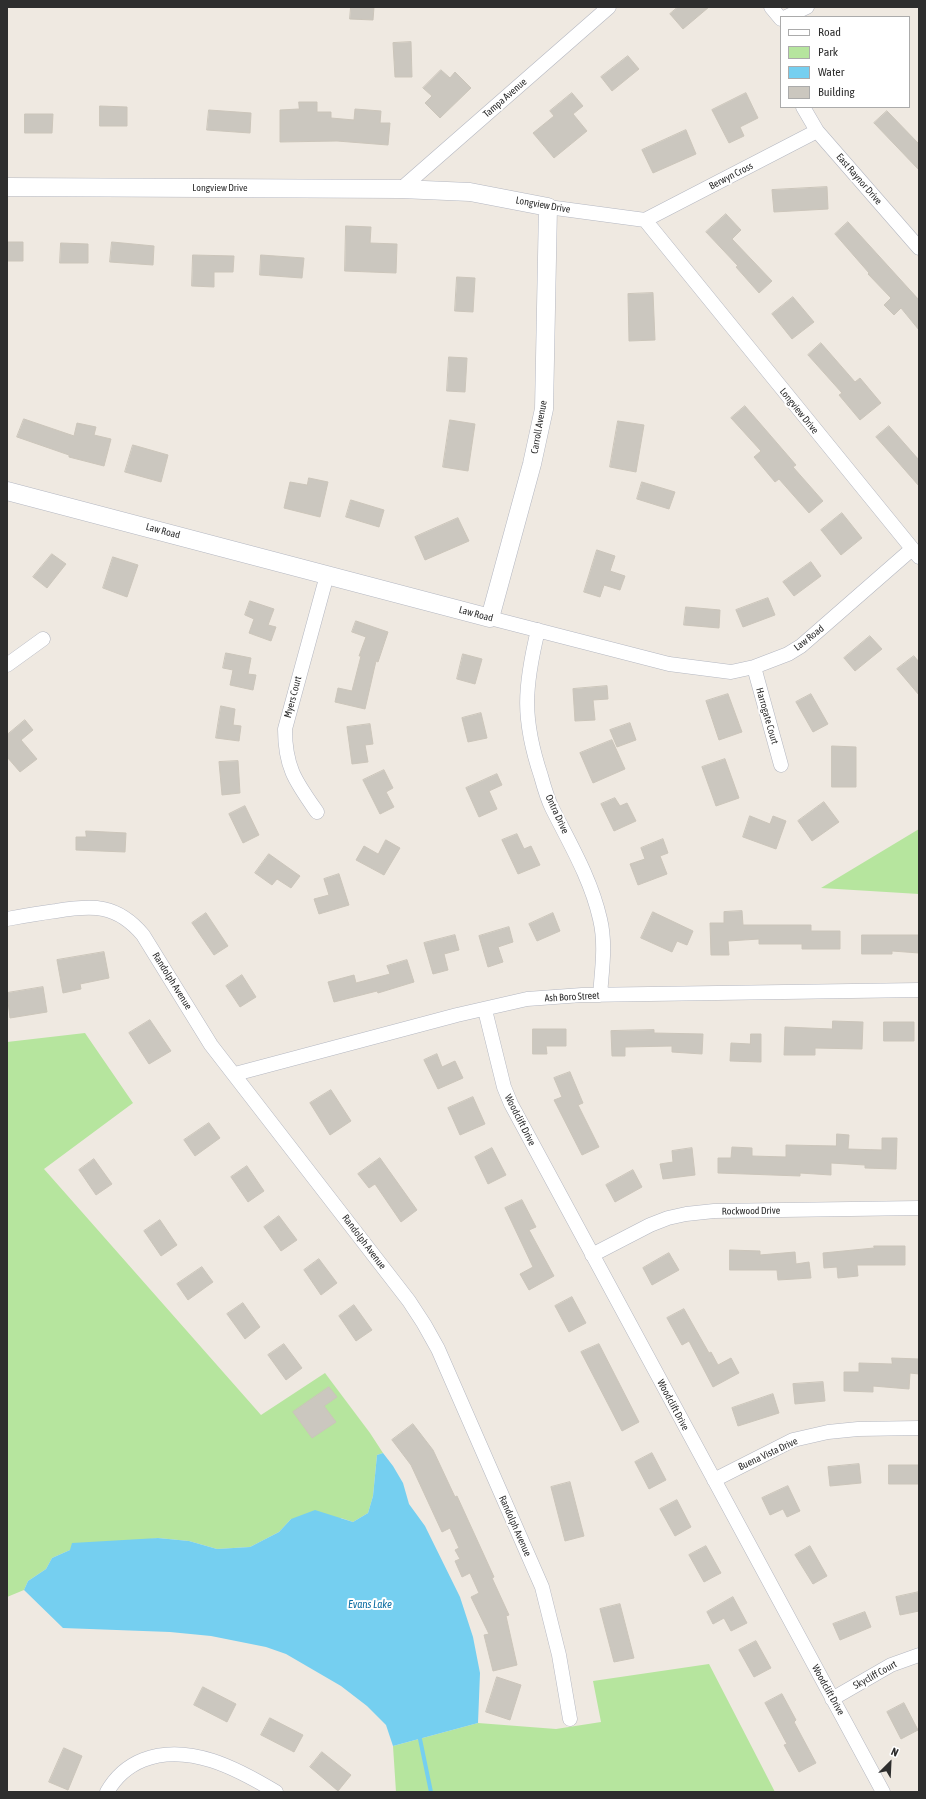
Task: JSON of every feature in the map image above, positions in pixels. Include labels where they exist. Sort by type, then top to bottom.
[{"type":"street","name":"Tampa Avenue","points":[[401,189],[609,7]]},
{"type":"street","points":[[771,7],[780,18]]},
{"type":"street","points":[[788,16],[807,7]]},
{"type":"street","name":"East Raynor Drive","points":[[804,108],[817,131],[919,248]]},
{"type":"street","name":"Berwyn Cross","points":[[645,220],[817,131]]},
{"type":"street","name":"Longview Drive","points":[[7,187],[401,189],[470,192],[548,207],[645,220],[916,553]]},
{"type":"street","name":"Carroll Avenue","points":[[490,618],[532,464],[544,409],[548,207]]},
{"type":"street","name":"Law Road","points":[[7,491],[538,630],[688,667],[731,672],[754,667],[788,654],[801,646],[916,553]]},
{"type":"street","name":"Myers Court","points":[[317,812],[297,784],[289,767],[285,748],[285,729],[327,576]]},
{"type":"street","name":"Ontra Drive","points":[[538,630],[529,666],[526,695],[530,736],[551,806],[579,858],[600,919],[603,937],[603,956],[600,995]]},
{"type":"street","points":[[7,665],[43,639]]},
{"type":"street","name":"Harrogate Court","points":[[754,667],[781,765]]},
{"type":"street","name":"Randolph Avenue","points":[[7,919],[86,906],[105,908],[123,916],[143,935],[211,1045],[235,1074],[409,1301],[438,1349],[542,1587],[559,1655],[570,1719]]},
{"type":"street","name":"Ash Boro Street","points":[[235,1074],[457,1015],[485,1010],[527,999],[600,995],[919,990]]},
{"type":"street","name":"Woodclift Drive","points":[[485,1010],[504,1087],[511,1104],[883,1792]]},
{"type":"street","name":"Rockwood Drive","points":[[592,1254],[650,1225],[686,1214],[714,1211],[919,1208]]},
{"type":"street","name":"Buena Vista Drive","points":[[714,1480],[793,1440],[828,1432],[858,1429],[919,1428]]},
{"type":"street","name":"Skycliff Court","points":[[832,1699],[891,1665],[919,1655]]},
{"type":"street","points":[[107,1792],[127,1768],[153,1756],[170,1755],[201,1757],[253,1778],[276,1792]]},
{"type":"green space","points":[[919,829],[919,894],[821,888]]},
{"type":"green space","points":[[85,1033],[133,1103],[44,1169],[261,1415],[325,1373],[370,1433],[383,1453],[377,1455],[373,1496],[368,1513],[353,1522],[341,1518],[291,1519],[279,1532],[250,1547],[217,1549],[189,1541],[158,1538],[70,1550],[52,1558],[46,1569],[28,1581],[24,1590],[7,1597],[7,1042]]},
{"type":"green space","points":[[709,1664],[775,1792],[396,1792],[393,1746],[478,1723],[556,1729],[601,1722],[593,1681]]},
{"type":"water","name":"Evans Lake","points":[[383,1453],[403,1483],[409,1504],[425,1526],[460,1597],[473,1637],[480,1673],[478,1723],[393,1746],[386,1725],[367,1706],[341,1686],[286,1654],[266,1647],[211,1636],[170,1632],[63,1628],[24,1590],[28,1581],[46,1569],[52,1558],[70,1550],[72,1543],[158,1538],[189,1541],[217,1549],[250,1547],[279,1532],[291,1519],[315,1510],[353,1522],[368,1513],[373,1496],[377,1455]]},
{"type":"building","points":[[351,7],[374,7],[373,20],[350,19]]},
{"type":"building","points":[[678,7],[709,7],[683,29],[670,14]]},
{"type":"building","points":[[411,42],[412,77],[395,77],[393,43]]},
{"type":"building","points":[[628,56],[639,69],[612,91],[601,77]]},
{"type":"building","points":[[441,70],[450,78],[455,72],[471,88],[440,118],[425,103],[432,96],[423,88]]},
{"type":"building","points":[[572,93],[583,106],[573,114],[587,131],[554,158],[533,133],[554,116],[550,111]]},
{"type":"building","points":[[746,93],[758,118],[740,127],[744,136],[729,143],[712,110]]},
{"type":"building","points":[[299,102],[317,102],[317,112],[331,112],[331,118],[354,120],[355,109],[381,111],[380,123],[390,123],[388,145],[337,141],[280,142],[280,110],[299,109]]},
{"type":"building","points":[[100,106],[127,107],[127,126],[100,126]]},
{"type":"building","points":[[209,110],[251,113],[250,133],[207,130]]},
{"type":"building","points":[[887,111],[919,144],[919,170],[874,123]]},
{"type":"building","points":[[25,114],[53,114],[52,133],[25,133]]},
{"type":"building","points":[[686,130],[696,154],[653,173],[642,150]]},
{"type":"building","points":[[827,187],[828,209],[774,212],[772,190]]},
{"type":"building","points":[[726,214],[741,230],[732,239],[772,281],[759,293],[736,267],[738,266],[706,232]]},
{"type":"building","points":[[848,222],[919,300],[919,330],[901,308],[894,315],[884,305],[891,298],[868,274],[869,273],[835,234]]},
{"type":"building","points":[[346,226],[371,227],[370,243],[397,244],[396,273],[345,271]]},
{"type":"building","points":[[7,242],[23,242],[23,261],[7,261]]},
{"type":"building","points":[[112,242],[154,246],[153,265],[110,262]]},
{"type":"building","points":[[61,243],[88,244],[88,263],[60,263]]},
{"type":"building","points":[[193,255],[234,256],[233,272],[214,272],[214,287],[192,286]]},
{"type":"building","points":[[261,255],[304,258],[302,278],[260,275]]},
{"type":"building","points":[[457,277],[475,278],[473,312],[455,311]]},
{"type":"building","points":[[653,293],[655,340],[629,341],[628,294]]},
{"type":"building","points":[[793,297],[814,322],[792,339],[772,314]]},
{"type":"building","points":[[821,343],[855,382],[860,378],[881,403],[860,420],[839,395],[842,393],[808,355]]},
{"type":"building","points":[[449,357],[467,358],[465,392],[447,391]]},
{"type":"building","points":[[745,406],[796,465],[793,467],[823,501],[809,513],[779,479],[775,482],[754,457],[761,451],[731,418]]},
{"type":"building","points":[[24,419],[74,436],[77,423],[96,427],[94,435],[111,439],[104,466],[69,457],[69,455],[17,437]]},
{"type":"building","points":[[450,420],[475,424],[468,471],[443,467]]},
{"type":"building","points":[[618,421],[644,425],[636,472],[610,467]]},
{"type":"building","points":[[889,426],[919,460],[919,486],[876,437]]},
{"type":"building","points":[[133,445],[168,455],[161,482],[125,472]]},
{"type":"building","points":[[309,478],[328,482],[320,517],[284,508],[290,482],[307,485]]},
{"type":"building","points":[[642,482],[675,492],[669,509],[637,499]]},
{"type":"building","points":[[351,500],[384,510],[379,527],[346,517]]},
{"type":"building","points":[[842,513],[862,538],[841,555],[821,530]]},
{"type":"building","points":[[458,518],[469,541],[425,560],[415,537]]},
{"type":"building","points":[[597,550],[615,556],[610,571],[625,576],[620,590],[604,585],[600,597],[584,592]]},
{"type":"building","points":[[52,554],[66,564],[47,588],[33,577]]},
{"type":"building","points":[[113,557],[138,565],[127,597],[103,588]]},
{"type":"building","points":[[811,562],[821,576],[794,596],[783,582]]},
{"type":"building","points":[[768,598],[775,615],[743,627],[736,610]]},
{"type":"building","points":[[250,601],[274,609],[268,625],[276,627],[271,641],[249,633],[254,619],[245,615]]},
{"type":"building","points":[[686,607],[720,610],[719,628],[684,625]]},
{"type":"building","points":[[356,621],[388,632],[378,662],[376,661],[365,709],[335,702],[338,688],[352,691],[361,656],[359,656],[366,637],[352,632]]},
{"type":"building","points":[[870,636],[882,649],[855,671],[844,658]]},
{"type":"building","points":[[226,653],[251,658],[248,674],[256,675],[253,690],[230,685],[233,670],[223,668]]},
{"type":"building","points":[[463,654],[482,659],[475,684],[457,679]]},
{"type":"building","points":[[914,656],[919,662],[919,695],[897,669]]},
{"type":"building","points":[[607,686],[608,699],[593,700],[595,720],[575,721],[573,689]]},
{"type":"building","points":[[728,694],[742,732],[719,740],[706,701]]},
{"type":"building","points":[[811,694],[828,724],[813,732],[796,702]]},
{"type":"building","points":[[221,706],[235,709],[233,725],[241,726],[239,741],[216,738]]},
{"type":"building","points":[[481,713],[487,738],[468,742],[462,718]]},
{"type":"building","points":[[25,720],[33,730],[21,740],[37,759],[20,772],[7,757],[7,735]]},
{"type":"building","points":[[630,723],[636,740],[617,747],[610,730]]},
{"type":"building","points":[[370,724],[373,744],[365,745],[368,762],[352,764],[347,727]]},
{"type":"building","points":[[612,740],[625,769],[593,783],[580,753]]},
{"type":"building","points":[[832,746],[856,747],[856,787],[832,787]]},
{"type":"building","points":[[725,759],[739,798],[716,806],[702,767]]},
{"type":"building","points":[[238,761],[240,793],[222,795],[219,762]]},
{"type":"building","points":[[384,770],[393,788],[386,792],[394,807],[380,814],[363,780]]},
{"type":"building","points":[[497,774],[502,785],[489,791],[497,809],[479,817],[466,788]]},
{"type":"building","points":[[615,798],[620,806],[627,803],[636,821],[614,831],[601,804]]},
{"type":"building","points":[[824,802],[839,822],[812,841],[798,821]]},
{"type":"building","points":[[245,806],[259,835],[243,843],[229,814]]},
{"type":"building","points":[[750,816],[770,824],[773,816],[786,821],[776,849],[743,837]]},
{"type":"building","points":[[86,831],[126,833],[125,852],[76,850],[76,837],[86,837]]},
{"type":"building","points":[[517,834],[524,849],[531,846],[540,865],[518,874],[502,840]]},
{"type":"building","points":[[663,839],[668,853],[660,856],[667,874],[638,885],[630,864],[645,859],[641,848]]},
{"type":"building","points":[[386,840],[400,848],[384,875],[356,860],[364,846],[378,854]]},
{"type":"building","points":[[269,854],[300,876],[291,888],[277,879],[272,885],[255,873]]},
{"type":"building","points":[[339,874],[349,905],[319,914],[314,899],[329,895],[324,879]]},
{"type":"building","points":[[742,911],[743,925],[811,925],[811,931],[840,931],[840,949],[802,949],[802,944],[759,944],[759,939],[728,941],[729,955],[711,955],[710,923],[724,923],[724,912]]},
{"type":"building","points":[[653,912],[693,931],[687,945],[677,941],[672,952],[641,938]]},
{"type":"building","points":[[206,913],[228,946],[214,955],[192,923]]},
{"type":"building","points":[[553,913],[560,931],[537,941],[529,924]]},
{"type":"building","points":[[509,927],[513,942],[498,947],[503,962],[488,967],[479,936]]},
{"type":"building","points":[[455,935],[459,950],[444,954],[448,970],[433,974],[424,943]]},
{"type":"building","points":[[862,935],[919,935],[919,953],[892,951],[892,954],[862,954]]},
{"type":"building","points":[[104,952],[109,978],[80,984],[81,989],[63,993],[57,960]]},
{"type":"building","points":[[407,960],[414,982],[378,993],[377,991],[334,1002],[328,982],[354,975],[356,983],[390,974],[387,966]]},
{"type":"building","points":[[242,975],[256,997],[240,1007],[226,986]]},
{"type":"building","points":[[43,987],[47,1012],[10,1018],[7,993]]},
{"type":"building","points":[[150,1020],[171,1051],[149,1064],[129,1033]]},
{"type":"building","points":[[833,1021],[863,1022],[862,1049],[815,1048],[815,1055],[784,1055],[785,1027],[832,1029]]},
{"type":"building","points":[[884,1022],[914,1022],[914,1041],[884,1041]]},
{"type":"building","points":[[533,1029],[566,1029],[566,1046],[546,1046],[547,1054],[533,1054]]},
{"type":"building","points":[[654,1030],[654,1033],[703,1034],[702,1054],[672,1052],[672,1046],[625,1047],[625,1056],[612,1056],[611,1031]]},
{"type":"building","points":[[751,1034],[761,1034],[761,1062],[730,1061],[731,1043],[750,1044]]},
{"type":"building","points":[[437,1054],[442,1067],[455,1061],[463,1078],[438,1089],[424,1060]]},
{"type":"building","points":[[570,1072],[583,1103],[578,1105],[599,1147],[582,1155],[554,1100],[562,1097],[554,1078]]},
{"type":"building","points":[[331,1090],[351,1121],[330,1135],[310,1103]]},
{"type":"building","points":[[473,1097],[485,1124],[460,1135],[448,1108]]},
{"type":"building","points":[[209,1123],[220,1138],[195,1156],[184,1140]]},
{"type":"building","points":[[837,1134],[849,1135],[848,1149],[882,1150],[882,1138],[897,1138],[896,1169],[865,1168],[865,1165],[831,1163],[831,1175],[800,1173],[800,1176],[718,1173],[718,1158],[731,1158],[732,1147],[752,1148],[752,1156],[786,1157],[786,1145],[836,1146]]},
{"type":"building","points":[[492,1148],[506,1175],[488,1184],[475,1157]]},
{"type":"building","points":[[692,1148],[695,1175],[663,1179],[660,1164],[673,1162],[672,1151]]},
{"type":"building","points":[[380,1158],[417,1210],[401,1222],[375,1184],[369,1188],[358,1174]]},
{"type":"building","points":[[94,1159],[112,1184],[96,1195],[79,1170]]},
{"type":"building","points":[[247,1166],[264,1191],[248,1202],[231,1177]]},
{"type":"building","points":[[633,1170],[642,1187],[615,1202],[606,1185]]},
{"type":"building","points":[[522,1200],[536,1227],[529,1230],[554,1276],[529,1290],[520,1274],[533,1267],[505,1208]]},
{"type":"building","points":[[279,1216],[297,1240],[281,1251],[264,1227]]},
{"type":"building","points":[[160,1220],[177,1245],[161,1256],[144,1231]]},
{"type":"building","points":[[874,1246],[905,1246],[905,1265],[857,1265],[858,1276],[838,1278],[837,1267],[824,1268],[823,1253],[874,1248]]},
{"type":"building","points":[[730,1250],[760,1251],[760,1255],[795,1252],[796,1264],[809,1262],[811,1278],[778,1280],[777,1270],[730,1270]]},
{"type":"building","points":[[669,1253],[679,1270],[652,1285],[643,1268]]},
{"type":"building","points":[[319,1259],[337,1283],[321,1295],[304,1270]]},
{"type":"building","points":[[202,1267],[213,1282],[188,1300],[177,1284]]},
{"type":"building","points":[[572,1297],[586,1323],[569,1332],[555,1306]]},
{"type":"building","points":[[243,1303],[260,1327],[245,1339],[227,1314]]},
{"type":"building","points":[[354,1305],[372,1330],[356,1341],[339,1316]]},
{"type":"building","points":[[684,1309],[709,1353],[711,1352],[718,1365],[731,1358],[739,1373],[713,1387],[689,1341],[682,1345],[667,1318]]},
{"type":"building","points":[[284,1344],[302,1368],[286,1380],[268,1355]]},
{"type":"building","points":[[599,1344],[639,1422],[622,1431],[581,1352]]},
{"type":"building","points":[[892,1358],[919,1359],[919,1374],[910,1373],[909,1389],[873,1386],[873,1392],[844,1391],[844,1372],[859,1372],[859,1363],[892,1364]]},
{"type":"building","points":[[823,1382],[825,1401],[795,1404],[793,1384]]},
{"type":"building","points":[[329,1387],[337,1397],[324,1406],[336,1422],[312,1438],[293,1412]]},
{"type":"building","points":[[773,1394],[779,1413],[738,1426],[732,1408]]},
{"type":"building","points":[[413,1424],[433,1450],[455,1497],[457,1496],[494,1577],[492,1578],[509,1615],[506,1616],[517,1665],[493,1671],[484,1635],[489,1634],[471,1597],[479,1593],[470,1573],[462,1577],[455,1561],[460,1559],[455,1550],[459,1548],[450,1528],[442,1532],[411,1465],[392,1440]]},
{"type":"building","points":[[652,1453],[666,1480],[649,1489],[635,1462]]},
{"type":"building","points":[[859,1464],[861,1483],[830,1486],[828,1467]]},
{"type":"building","points":[[889,1465],[919,1465],[919,1484],[889,1484]]},
{"type":"building","points":[[570,1482],[584,1536],[565,1541],[551,1487]]},
{"type":"building","points":[[788,1486],[800,1511],[787,1517],[783,1509],[770,1515],[762,1498]]},
{"type":"building","points":[[677,1500],[691,1527],[675,1536],[660,1509]]},
{"type":"building","points":[[706,1546],[721,1573],[704,1582],[689,1555]]},
{"type":"building","points":[[810,1546],[827,1576],[813,1584],[795,1555]]},
{"type":"building","points":[[919,1592],[919,1611],[900,1615],[896,1597]]},
{"type":"building","points":[[733,1597],[747,1623],[731,1631],[724,1618],[713,1624],[707,1612]]},
{"type":"building","points":[[620,1604],[634,1658],[614,1662],[600,1609]]},
{"type":"building","points":[[865,1612],[871,1627],[840,1640],[833,1624]]},
{"type":"building","points":[[756,1641],[771,1668],[754,1677],[739,1650]]},
{"type":"building","points":[[497,1677],[521,1685],[510,1720],[486,1712]]},
{"type":"building","points":[[203,1687],[236,1704],[227,1722],[194,1705]]},
{"type":"building","points":[[782,1694],[796,1720],[794,1722],[816,1763],[799,1772],[784,1745],[787,1744],[765,1703]]},
{"type":"building","points":[[904,1703],[918,1730],[901,1739],[887,1712]]},
{"type":"building","points":[[270,1718],[303,1735],[294,1752],[261,1735]]},
{"type":"building","points":[[64,1748],[82,1756],[68,1790],[49,1782]]},
{"type":"building","points":[[322,1752],[351,1775],[338,1791],[310,1767]]},
{"type":"waterway","points":[[420,1739],[431,1792]]}]
